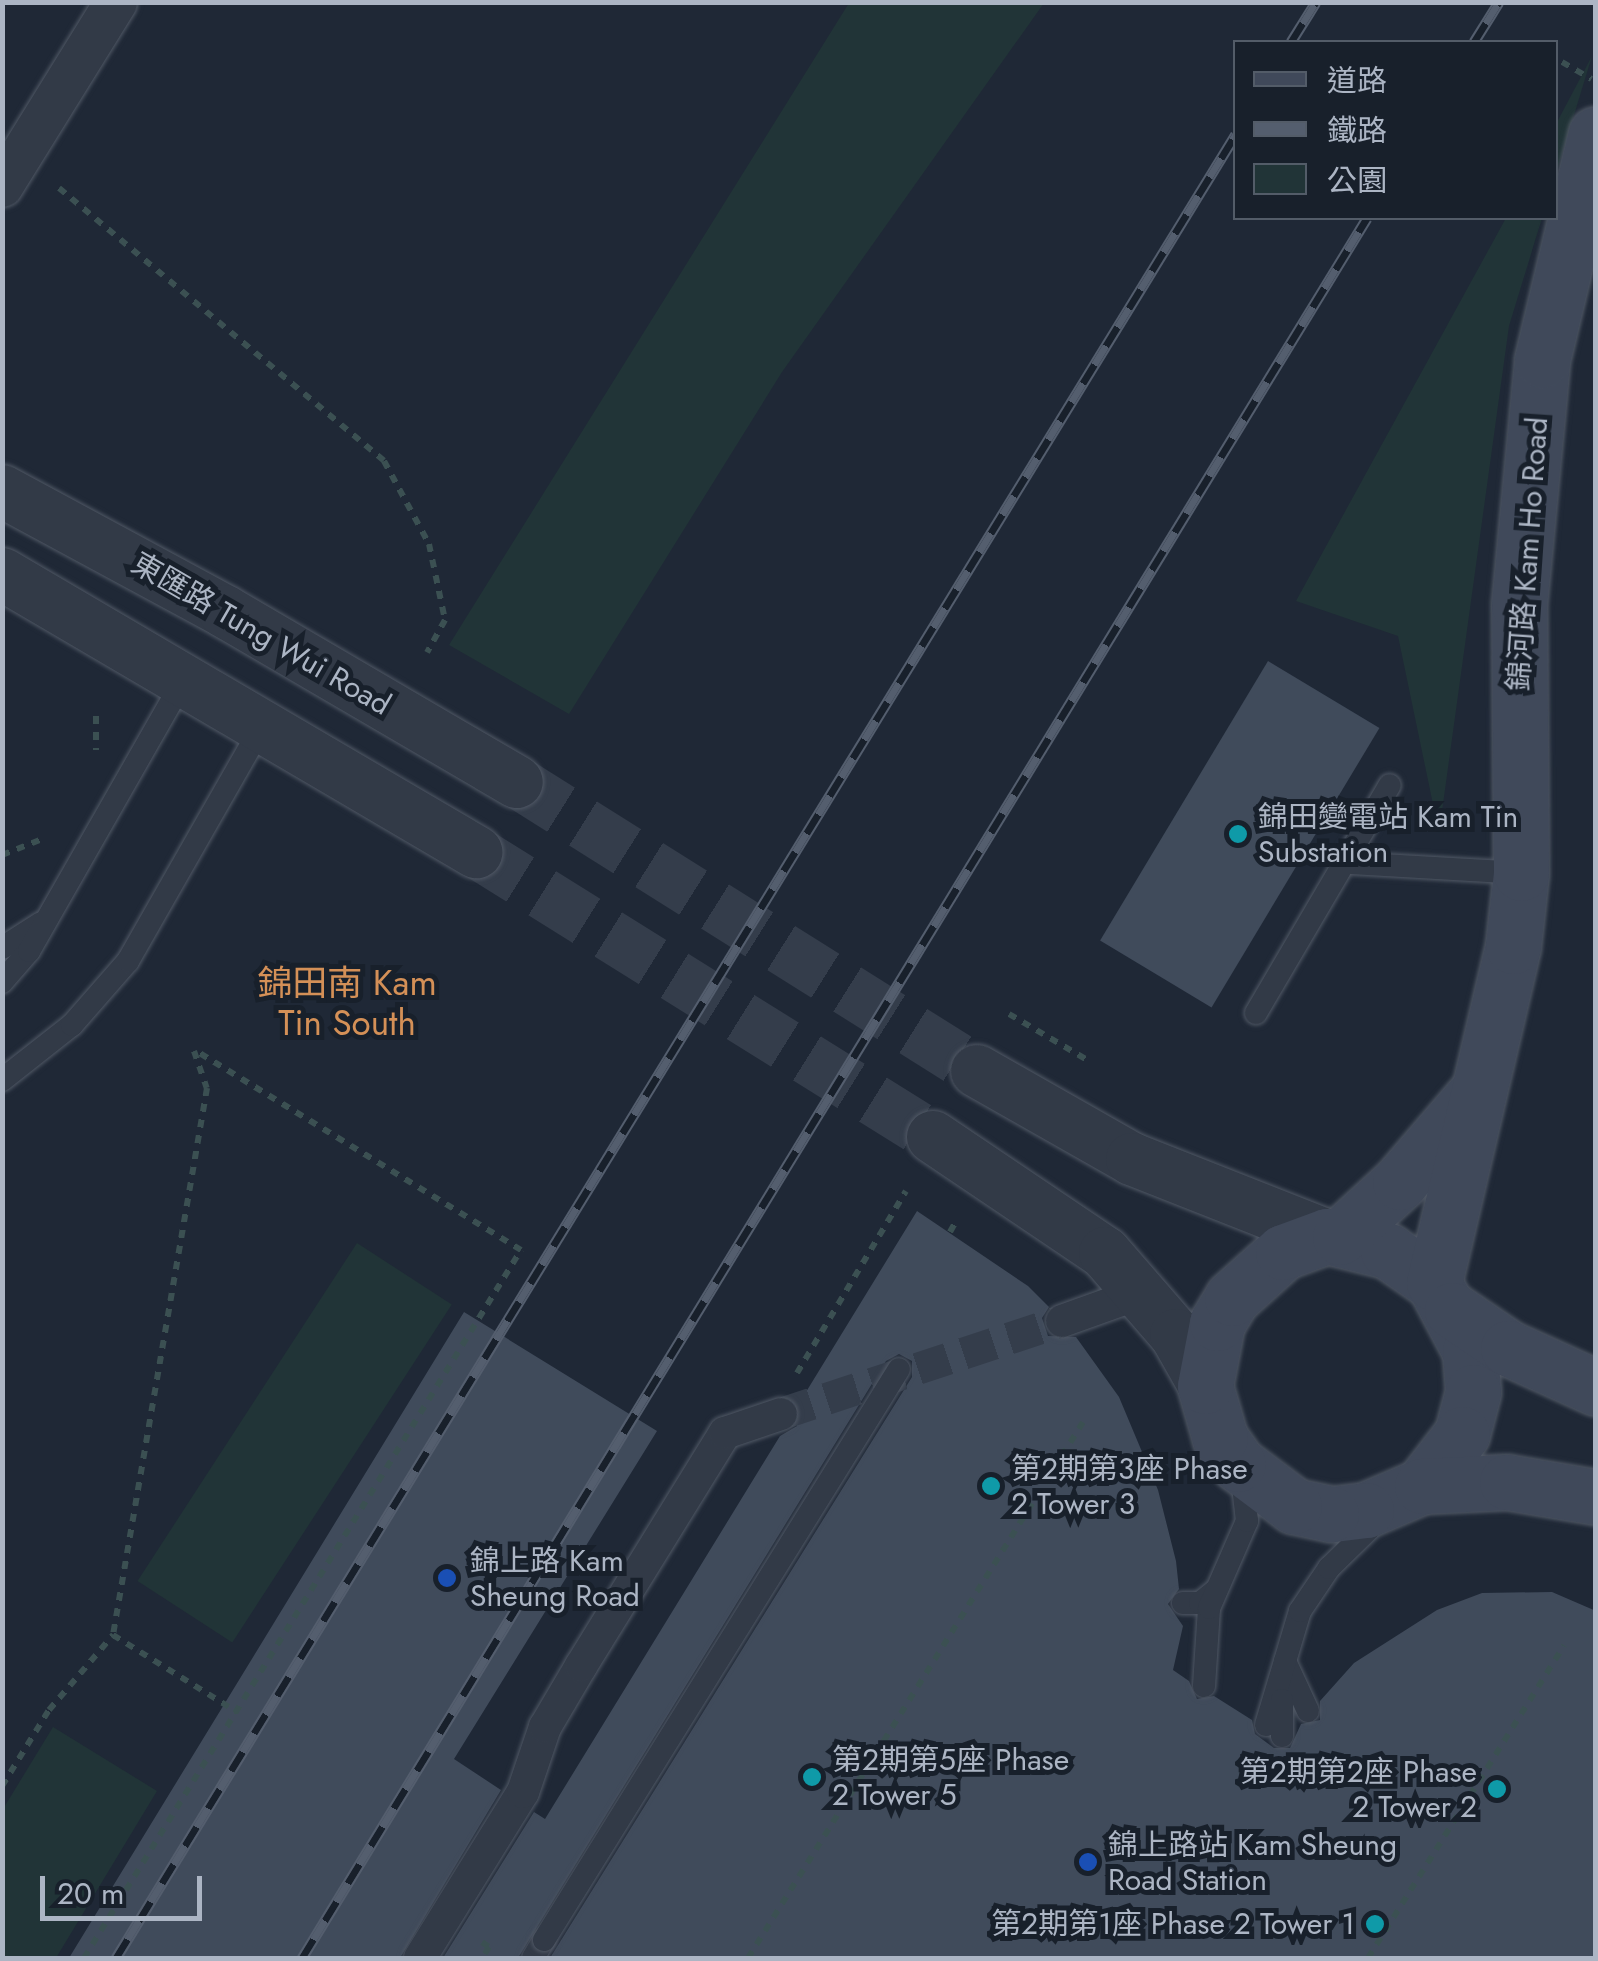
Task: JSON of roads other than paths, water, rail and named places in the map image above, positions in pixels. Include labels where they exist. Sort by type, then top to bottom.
[{"type":"main road","name":"錦河路 Kam Ho Road","points":[[1443,1296],[1474,1095],[1498,1023],[1521,873],[1519,605],[1542,360],[1596,134]]},
{"type":"main road","name":"錦河路 Kam Ho Road","points":[[1334,1237],[1400,1182],[1474,1095]]},
{"type":"main road","points":[[1596,1388],[1508,1348],[1388,1252],[1334,1237],[1284,1252],[1232,1298],[1216,1323],[1206,1386],[1220,1438],[1238,1464],[1294,1506],[1331,1514],[1413,1491],[1507,1482],[1596,1497]]},
{"type":"main road","points":[[1413,1491],[1462,1434],[1473,1392],[1470,1351],[1443,1296]]},
{"type":"street","points":[[2,186],[116,2]]},
{"type":"street","name":"東匯路 Tung Wui Road","points":[[2,492],[224,610],[517,782]]},
{"type":"street","points":[[2,574],[264,724],[476,852]]},
{"type":"street","points":[[976,1071],[1132,1159],[1334,1237]]},
{"type":"street","points":[[933,1137],[1063,1219],[1143,1292],[1206,1386]]},
{"type":"street","points":[[1062,1320],[1143,1292]]},
{"type":"street","points":[[420,1958],[523,1792],[545,1727],[580,1666],[725,1433],[776,1416]]},
{"type":"lane","points":[[2,982],[44,921],[185,678]]},
{"type":"lane","points":[[2,1080],[72,1025],[128,962],[264,724]]},
{"type":"lane","points":[[1256,1012],[1349,862],[1390,786]]},
{"type":"lane","points":[[1349,862],[1521,873]]},
{"type":"lane","points":[[2,936],[44,921]]},
{"type":"lane","points":[[2,948],[44,921]]},
{"type":"lane","points":[[533,1958],[899,1369]]},
{"type":"lane","points":[[1204,1686],[1206,1627],[1216,1590],[1247,1521],[1238,1464]]},
{"type":"lane","points":[[1274,1731],[1285,1661],[1312,1591],[1413,1491]]},
{"type":"lane","points":[[1183,1603],[1200,1603],[1216,1590]]},
{"type":"lane","points":[[1285,1661],[1308,1712]]},
{"type":"tunnel","points":[[517,782],[977,1071]]},
{"type":"tunnel","points":[[476,852],[933,1137]]},
{"type":"tunnel","points":[[781,1414],[1062,1321]]},
{"type":"railway","points":[[1292,40],[1316,2]]},
{"type":"railway","points":[[1475,40],[1499,2]]},
{"type":"railway","points":[[116,1958],[1233,139]]},
{"type":"railway","points":[[302,1958],[1366,220]]},
{"type":"place","name":"錦田變電站 Kam Tin Substation","points":[[1238,834]]},
{"type":"place","name":"第2期第3座 Phase 2 Tower 3","points":[[991,1486]]},
{"type":"place","name":"錦上路 Kam Sheung Road","points":[[447,1578]]},
{"type":"place","name":"第2期第5座 Phase 2 Tower 5","points":[[812,1777]]},
{"type":"place","name":"第2期第2座 Phase 2 Tower 2","points":[[1497,1789]]},
{"type":"place","name":"錦上路站 Kam Sheung Road Station","points":[[1088,1862]]},
{"type":"place","name":"第2期第1座 Phase 2 Tower 1","points":[[1375,1924]]},
{"type":"district","name":"錦田南 Kam Tin South","points":[[347,1003]]}]
